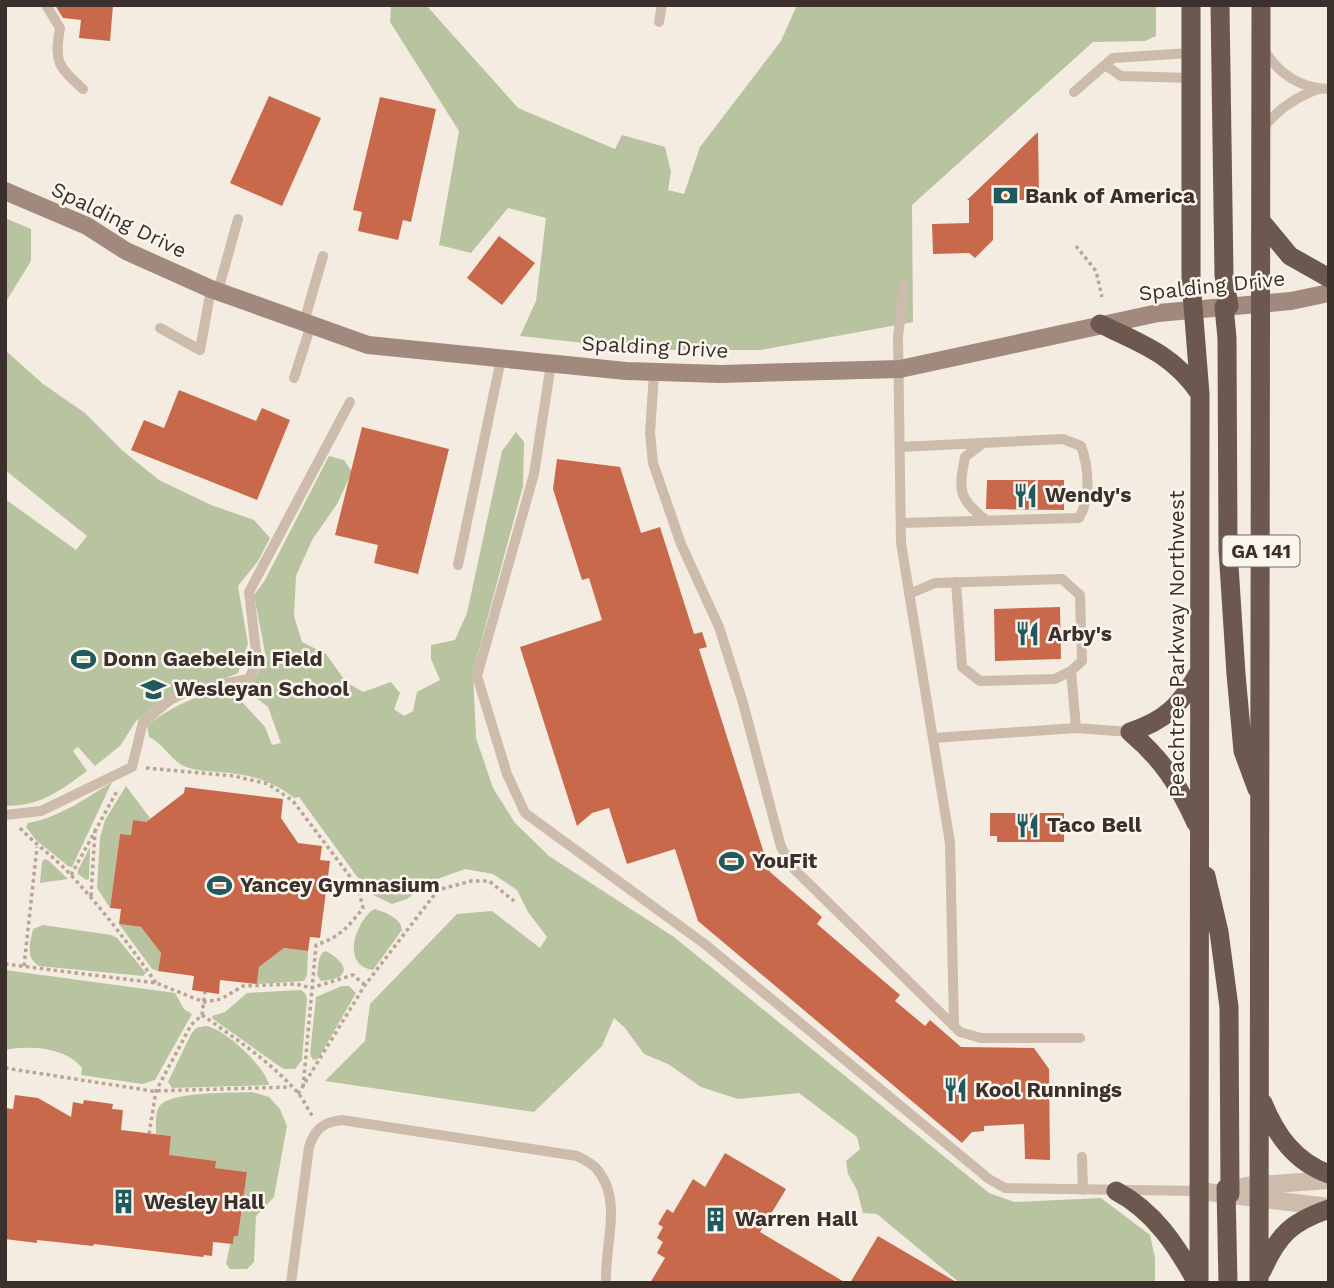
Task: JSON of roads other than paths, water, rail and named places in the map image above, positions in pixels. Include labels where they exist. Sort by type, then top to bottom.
[{"type":"highway","name":"Peachtree Parkway Northwest","points":[[1191,5],[1191,281],[1200,394],[1198,1283]]},
{"type":"highway","points":[[1220,5],[1224,275],[1227,307],[1228,550],[1243,751],[1261,800]]},
{"type":"highway","name":"GA 141","points":[[1259,1281],[1261,5]]},
{"type":"highway","points":[[1261,221],[1290,256],[1329,278]]},
{"type":"highway","points":[[1100,324],[1166,356],[1185,373],[1200,394]]},
{"type":"highway","points":[[1199,671],[1175,708],[1160,720],[1130,732],[1154,752],[1167,768],[1199,830]]},
{"type":"highway","points":[[1199,855],[1213,900],[1229,1007],[1228,1283]]},
{"type":"highway","points":[[1260,1096],[1269,1117],[1292,1152],[1307,1164],[1329,1174]]},
{"type":"highway","points":[[1116,1191],[1144,1210],[1173,1241],[1198,1283]]},
{"type":"highway","points":[[1259,1281],[1281,1235],[1305,1217],[1329,1208]]},
{"type":"main road","name":"Spalding Drive","points":[[5,191],[87,226],[125,251],[214,290],[368,345],[654,373],[900,369],[1158,313],[1262,303],[1329,293]]},
{"type":"street","points":[[1199,1191],[1259,1191],[1329,1180]]},
{"type":"street","points":[[1259,1191],[1329,1208]]},
{"type":"lane","points":[[46,5],[60,28],[57,48],[61,68],[83,89]]},
{"type":"lane","points":[[659,22],[662,5]]},
{"type":"lane","points":[[1261,45],[1284,75],[1294,81],[1324,89]]},
{"type":"lane","points":[[1074,92],[1113,58],[1190,53]]},
{"type":"lane","points":[[1105,65],[1121,76],[1191,78]]},
{"type":"lane","points":[[1261,131],[1282,107],[1296,98],[1324,89]]},
{"type":"lane","points":[[160,328],[200,350],[214,290],[238,219]]},
{"type":"lane","points":[[294,378],[323,256]]},
{"type":"lane","points":[[904,284],[898,337],[902,556],[950,843],[954,1025]]},
{"type":"lane","points":[[458,565],[501,359]]},
{"type":"lane","points":[[551,364],[534,474],[477,677],[507,774],[525,813],[706,945],[989,1179],[1005,1188],[1199,1191]]},
{"type":"lane","points":[[654,373],[650,433],[653,463],[681,544],[719,627],[743,704],[781,846],[794,869],[960,1032],[981,1038],[1080,1038]]},
{"type":"lane","points":[[7,816],[41,811],[132,767],[143,722],[170,700],[191,690],[248,679],[257,660],[249,592],[350,402]]},
{"type":"lane","points":[[900,447],[1063,439],[1081,446],[1087,463],[1086,506],[1079,518],[901,523]]},
{"type":"lane","points":[[983,443],[965,457],[961,477],[962,493],[968,506],[988,521]]},
{"type":"lane","points":[[909,594],[935,583],[956,582],[1062,579],[1080,595],[1082,661],[1072,671],[1055,679],[980,681],[962,667],[956,582]]},
{"type":"lane","points":[[1072,671],[1076,729]]},
{"type":"lane","points":[[933,738],[1076,729],[1130,732]]},
{"type":"lane","points":[[290,1283],[309,1147],[314,1133],[320,1128],[329,1121],[342,1120],[577,1156],[595,1166],[609,1191],[611,1213],[606,1283]]},
{"type":"lane","points":[[1082,1157],[1083,1190]]},
{"type":"place","name":"Bank of America","points":[[1005,196]]},
{"type":"place","name":"Wendy's","points":[[1025,495]]},
{"type":"place","name":"Arby's","points":[[1028,634]]},
{"type":"place","name":"Donn Gaebelein Field","points":[[83,659]]},
{"type":"place","name":"Wesleyan School","points":[[154,689]]},
{"type":"place","name":"Taco Bell","points":[[1027,825]]},
{"type":"place","name":"YouFit","points":[[732,861]]},
{"type":"place","name":"Yancey Gymnasium","points":[[220,885]]},
{"type":"place","name":"Kool Runnings","points":[[955,1090]]},
{"type":"place","name":"Wesley Hall","points":[[124,1202]]},
{"type":"place","name":"Warren Hall","points":[[715,1219]]}]
